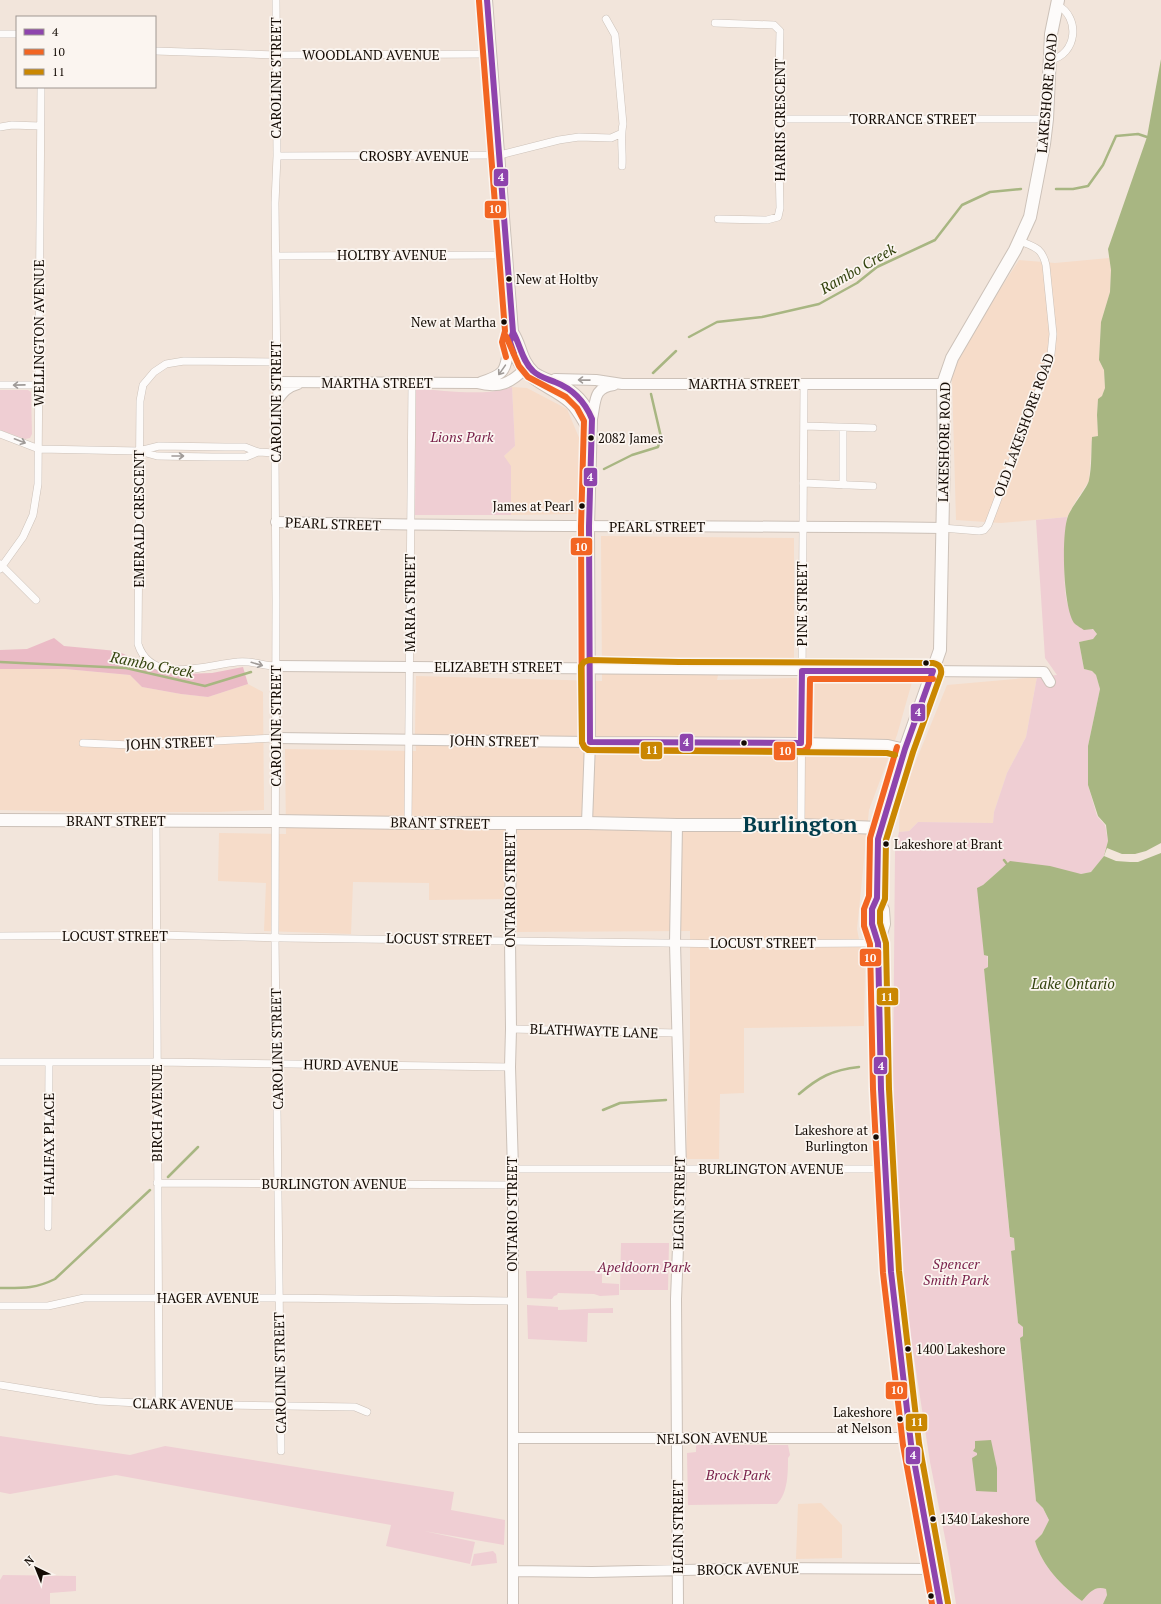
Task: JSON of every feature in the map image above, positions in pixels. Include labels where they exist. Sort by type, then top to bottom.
[{"type":"main road","name":"LAKESHORE ROAD","points":[[940,1604],[910,1438],[891,1272],[879,1037],[878,943],[872,924],[872,909],[877,898],[877,848],[880,828],[905,749],[940,650],[944,446],[943,384],[952,358],[1020,241],[1030,217],[1044,144],[1047,119],[1051,34],[1057,3]]},
{"type":"main road","name":"BRANT STREET","points":[[0,820],[511,824],[587,823],[801,825],[880,828]]},
{"type":"street","name":"CAROLINE STREET","points":[[276,0],[277,156],[275,203],[277,382],[275,453],[275,938],[281,1451]]},
{"type":"street","points":[[487,0],[508,255],[514,355],[535,382],[569,402],[576,410],[591,434]]},
{"type":"street","points":[[1050,60],[1058,59],[1066,52],[1070,46],[1072,38],[1072,22],[1068,13],[1057,3]]},
{"type":"street","points":[[606,19],[615,35],[623,124],[620,134],[623,151],[622,166]]},
{"type":"street","name":"HARRIS CRESCENT","points":[[715,23],[769,24],[774,25],[780,31],[778,119],[780,208],[778,217],[767,220],[718,219]]},
{"type":"street","points":[[0,34],[16,34]]},
{"type":"street","name":"WOODLAND AVENUE","points":[[156,51],[276,55],[491,54]]},
{"type":"street","name":"WELLINGTON AVENUE","points":[[1,567],[23,537],[34,515],[38,484],[41,88]]},
{"type":"street","name":"TORRANCE STREET","points":[[778,119],[1047,119]]},
{"type":"street","points":[[0,127],[12,125],[40,126]]},
{"type":"street","name":"CROSBY AVENUE","points":[[277,156],[500,155],[559,140],[579,137],[611,138],[620,134]]},
{"type":"street","name":"OLD LAKESHORE ROAD","points":[[942,528],[979,531],[984,530],[988,525],[1052,354],[1053,323],[1044,256],[1038,248],[1020,241]]},
{"type":"street","name":"HOLTBY AVENUE","points":[[276,256],[508,255]]},
{"type":"street","points":[[477,383],[492,379],[503,370],[506,364],[512,337]]},
{"type":"street","name":"EMERALD CRESCENT","points":[[276,362],[184,361],[166,364],[154,372],[143,385],[140,401],[139,451],[138,644],[141,654],[150,662],[160,667],[175,670],[190,670],[238,662],[257,662],[264,666],[276,666]]},
{"type":"street","points":[[526,369],[565,386],[577,395],[585,404],[592,419]]},
{"type":"street","name":"MARTHA STREET","points":[[277,382],[477,383],[487,386],[512,381],[526,369]]},
{"type":"street","name":"MARTHA STREET","points":[[546,378],[596,380],[622,384],[943,384]]},
{"type":"street","points":[[276,402],[283,391],[290,386],[302,383]]},
{"type":"street","name":"MARIA STREET","points":[[408,823],[412,383]]},
{"type":"street","points":[[587,823],[590,742],[589,526],[592,419],[596,397],[600,390],[606,386],[622,384]]},
{"type":"street","name":"PINE STREET","points":[[801,825],[804,384]]},
{"type":"street","points":[[0,385],[39,385]]},
{"type":"street","points":[[804,426],[873,428]]},
{"type":"street","points":[[843,428],[843,485]]},
{"type":"street","points":[[0,434],[39,449],[139,451],[159,446],[245,447],[258,452],[275,453]]},
{"type":"street","points":[[804,483],[873,486]]},
{"type":"street","name":"PEARL STREET","points":[[276,522],[410,526],[746,526],[942,528]]},
{"type":"street","points":[[1,567],[36,600]]},
{"type":"street","name":"ELIZABETH STREET","points":[[276,666],[1044,672],[1050,682]]},
{"type":"street","name":"JOHN STREET","points":[[83,743],[132,745],[276,738],[408,741],[801,743],[888,745],[905,749]]},
{"type":"street","name":"BIRCH AVENUE","points":[[156,821],[155,935],[159,1404]]},
{"type":"street","name":"ONTARIO STREET","points":[[511,824],[510,1067],[513,1169],[513,1604]]},
{"type":"street","name":"ELGIN STREET","points":[[677,825],[675,943],[681,1169],[676,1299],[678,1604]]},
{"type":"street","name":"LOCUST STREET","points":[[0,936],[155,935],[675,943],[878,943]]},
{"type":"street","name":"BLATHWAYTE LANE","points":[[511,1029],[677,1033]]},
{"type":"street","name":"HURD AVENUE","points":[[0,1062],[156,1062],[510,1067]]},
{"type":"street","name":"HALIFAX PLACE","points":[[48,1227],[49,1062]]},
{"type":"street","name":"BURLINGTON AVENUE","points":[[513,1169],[885,1169]]},
{"type":"street","name":"BURLINGTON AVENUE","points":[[157,1183],[512,1185]]},
{"type":"street","name":"HAGER AVENUE","points":[[0,1306],[48,1306],[84,1298],[279,1298],[513,1301]]},
{"type":"street","name":"CLARK AVENUE","points":[[0,1385],[99,1401],[159,1404],[355,1407],[367,1412]]},
{"type":"street","name":"NELSON AVENUE","points":[[513,1438],[910,1438]]},
{"type":"street","name":"BROCK AVENUE","points":[[513,1571],[678,1571],[770,1568],[934,1569]]},
{"type":"shaded area","points":[[1109,258],[1111,270],[1110,292],[1101,322],[1099,360],[1104,370],[1105,388],[1102,396],[1098,399],[1098,436],[1092,437],[1089,481],[1067,517],[1001,523],[956,520],[952,378],[960,351],[1019,260],[1055,263]]},
{"type":"shaded area","points":[[512,387],[527,388],[567,409],[580,440],[577,514],[511,515],[511,480],[504,456],[515,446]]},
{"type":"shaded area","points":[[601,536],[794,538],[794,659],[789,661],[721,661],[717,680],[914,675],[897,735],[869,810],[857,929],[865,971],[864,1026],[744,1028],[744,1093],[720,1094],[719,1159],[686,1159],[690,1036],[690,931],[517,932],[516,899],[429,900],[429,883],[353,882],[351,934],[264,931],[266,883],[218,881],[219,833],[286,834],[285,749],[416,751],[416,676],[602,681]]},
{"type":"shaded area","points":[[54,638],[64,646],[117,651],[146,664],[183,674],[212,673],[243,667],[248,684],[208,697],[142,687],[130,675],[65,669],[0,669],[0,650],[27,649]]},
{"type":"shaded area","points":[[0,669],[65,669],[130,675],[142,687],[208,697],[248,684],[263,692],[264,810],[218,812],[85,812],[0,810]]},
{"type":"shaded area","points":[[1037,677],[1026,737],[1007,773],[994,812],[993,823],[918,822],[909,831],[899,832],[900,800],[947,685]]},
{"type":"shaded area","points":[[821,1503],[842,1525],[842,1558],[796,1559],[798,1504]]},
{"type":"green space","name":"Lions Park","points":[[512,387],[515,446],[504,456],[511,466],[511,515],[415,515],[416,389],[489,392]]},
{"type":"green space","points":[[0,390],[28,390],[31,392],[32,434],[30,438],[25,439],[0,430]]},
{"type":"green space","name":"Spencer Smith Park","points":[[1067,517],[1064,565],[1067,603],[1070,609],[1097,634],[1093,639],[1079,642],[1084,669],[1092,671],[1096,675],[1100,689],[1088,746],[1088,785],[1097,816],[1105,825],[1108,841],[1104,856],[1091,872],[1081,874],[1003,867],[983,885],[988,967],[984,969],[1010,1238],[1014,1238],[1015,1250],[1011,1252],[1018,1323],[1023,1327],[1023,1336],[1020,1338],[1036,1501],[1043,1508],[1049,1520],[1042,1534],[1035,1541],[1042,1559],[1054,1575],[1067,1589],[1082,1601],[1092,1590],[1099,1588],[1106,1589],[1107,1595],[1103,1604],[956,1604],[949,1558],[930,1462],[909,1325],[900,1285],[896,1216],[898,1213],[893,1077],[895,852],[899,832],[909,831],[918,822],[993,823],[994,812],[1007,773],[1026,737],[1037,677],[1057,675],[1045,658],[1036,520]]},
{"type":"green space","name":"Apeldoorn Park","points":[[621,1243],[669,1243],[668,1290],[620,1290]]},
{"type":"green space","points":[[526,1271],[602,1271],[602,1283],[619,1284],[619,1295],[600,1296],[594,1294],[558,1293],[552,1299],[527,1298]]},
{"type":"green space","points":[[527,1305],[558,1307],[558,1310],[613,1308],[613,1313],[588,1313],[587,1342],[528,1339]]},
{"type":"green space","points":[[0,1436],[130,1455],[165,1446],[454,1492],[451,1510],[505,1520],[504,1545],[424,1531],[475,1542],[470,1564],[386,1546],[391,1525],[116,1475],[10,1494],[0,1492]]},
{"type":"green space","name":"Brock Park","points":[[696,1445],[788,1445],[790,1455],[788,1458],[787,1482],[781,1499],[777,1504],[688,1505],[687,1453],[696,1452]]},
{"type":"green space","points":[[493,1551],[496,1554],[497,1563],[471,1566],[474,1554]]},
{"type":"green space","points":[[3,1575],[76,1576],[76,1591],[50,1593],[50,1604],[0,1604],[0,1580]]},
{"type":"water","name":"Lake Ontario","points":[[1161,59],[1161,1604],[1103,1604],[1107,1595],[1106,1589],[1095,1589],[1082,1601],[1067,1589],[1042,1559],[1035,1541],[1042,1534],[1049,1520],[1043,1508],[1036,1501],[1020,1338],[1023,1336],[1023,1327],[1018,1323],[1011,1251],[1015,1250],[1014,1238],[1010,1237],[984,969],[988,967],[988,956],[984,955],[977,888],[983,885],[1010,861],[1050,866],[1081,874],[1091,872],[1104,856],[1108,841],[1106,825],[1098,816],[1088,785],[1088,746],[1100,689],[1096,675],[1092,671],[1084,669],[1079,642],[1093,639],[1097,634],[1093,629],[1084,630],[1076,625],[1070,615],[1065,587],[1064,538],[1068,516],[1089,480],[1092,437],[1098,436],[1098,399],[1102,396],[1105,388],[1104,370],[1099,360],[1101,322],[1110,292],[1111,270],[1108,249],[1147,137]]},
{"type":"water","points":[[991,1440],[997,1468],[997,1492],[976,1491],[972,1458],[977,1455],[977,1453],[973,1451],[975,1448],[975,1441]]},
{"type":"pier","points":[[1161,843],[1161,853],[1138,862],[1116,861],[1104,856],[1107,848],[1122,854],[1135,854],[1146,851]]},
{"type":"waterway","points":[[1056,189],[1073,189],[1088,186],[1103,165],[1116,136],[1138,134],[1147,137]]},
{"type":"waterway","name":"Rambo Creek","points":[[689,337],[717,322],[762,317],[819,304],[857,283],[877,267],[935,240],[962,205],[990,192],[1021,189]]},
{"type":"waterway","name":"Rambo Creek","points":[[653,373],[676,351]]},
{"type":"waterway","name":"Rambo Creek","points":[[604,469],[632,455],[658,447],[661,437],[651,394]]},
{"type":"waterway","name":"Rambo Creek","points":[[0,662],[126,668],[205,686],[251,672]]},
{"type":"waterway","points":[[1004,860],[1007,864]]},
{"type":"waterway","points":[[799,1094],[826,1075],[849,1068],[859,1067]]},
{"type":"waterway","points":[[603,1110],[620,1103],[666,1100]]},
{"type":"waterway","points":[[168,1177],[198,1147]]},
{"type":"waterway","points":[[0,1288],[22,1288],[35,1286],[55,1279],[150,1190]]},
{"type":"transit line","name":"4","points":[[487,0],[513,332],[510,342],[514,354]]},
{"type":"transit line","name":"10","points":[[479,1],[505,331],[502,342],[506,357]]},
{"type":"transit line","name":"4","points":[[513,332],[529,367],[538,375],[573,392],[586,407],[592,419],[589,526],[590,742],[801,743],[802,671],[933,671],[905,749],[878,839],[877,898],[872,909],[872,924],[878,943],[881,1089],[891,1272],[911,1444],[940,1604]]},
{"type":"transit line","name":"10","points":[[506,336],[519,366],[528,377],[566,397],[577,408],[584,421],[581,526],[582,742],[585,748],[590,750],[803,751],[807,749],[809,744],[810,679],[933,679]]},
{"type":"transit line","name":"11","points":[[895,755],[887,753],[588,750],[582,743],[581,666],[584,662],[589,660],[679,662],[933,663],[940,667],[941,674],[913,752],[886,840],[885,899],[880,911],[880,923],[886,943],[889,1089],[899,1271],[919,1443],[948,1603]]},
{"type":"transit line","name":"10","points":[[897,747],[870,838],[869,896],[864,909],[864,926],[870,944],[873,1089],[883,1273],[903,1445],[932,1604]]},
{"type":"place","name":"New at Holtby","points":[[509,279]]},
{"type":"place","name":"New at Martha","points":[[504,322]]},
{"type":"place","name":"2082 James","points":[[591,438]]},
{"type":"place","name":"James at Pearl","points":[[582,506]]},
{"type":"place","name":"Lakeshore at Brant","points":[[886,844]]},
{"type":"place","name":"Lakeshore at Burlington","points":[[876,1137]]},
{"type":"place","name":"1400 Lakeshore","points":[[908,1349]]},
{"type":"place","name":"Lakeshore at Nelson","points":[[900,1419]]},
{"type":"place","name":"1340 Lakeshore","points":[[933,1519]]},
{"type":"district","name":"Burlington","points":[[800,824]]}]
